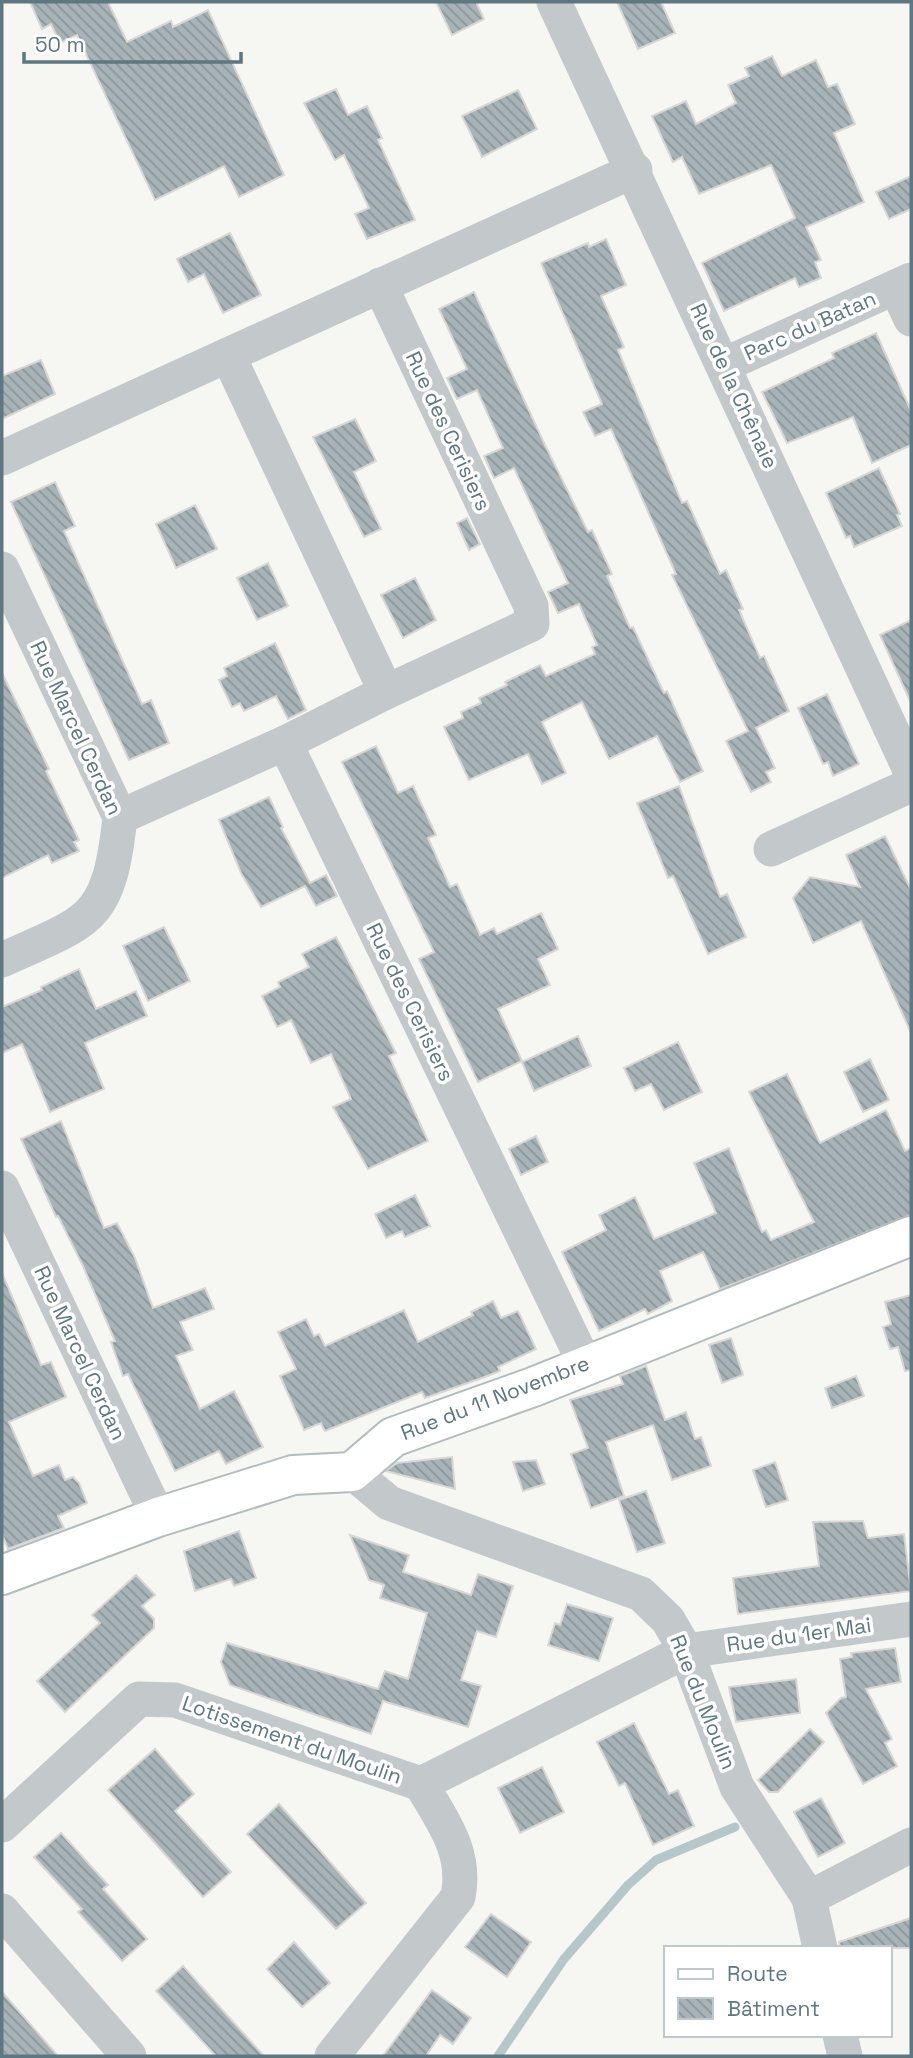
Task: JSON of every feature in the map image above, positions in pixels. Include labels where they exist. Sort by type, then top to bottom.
[{"type":"street","name":"Rue de la Chênaie","points":[[554,2],[635,170],[911,772]]},
{"type":"street","points":[[2,458],[635,170]]},
{"type":"street","name":"Parc du Batan","points":[[724,365],[904,283],[911,319]]},
{"type":"street","name":"Rue des Cerisiers","points":[[380,285],[531,606],[532,624],[386,692],[285,743],[585,1364]]},
{"type":"street","points":[[228,355],[386,692]]},
{"type":"street","name":"Rue Marcel Cerdan","points":[[2,569],[120,817],[116,853],[107,891],[92,914],[65,931],[2,960]]},
{"type":"street","points":[[120,817],[285,743]]},
{"type":"street","points":[[771,849],[911,785]]},
{"type":"street","name":"Rue Marcel Cerdan","points":[[2,1188],[158,1517]]},
{"type":"street","name":"Rue du 11 Novembre","points":[[352,1472],[393,1437],[533,1387],[911,1236]]},
{"type":"street","points":[[2,1575],[158,1517],[293,1475],[352,1472]]},
{"type":"street","name":"Rue du Moulin","points":[[352,1472],[389,1503],[641,1594],[668,1620],[686,1651],[737,1787],[809,1898],[820,1946]]},
{"type":"street","name":"Rue du 1er Mai","points":[[686,1651],[911,1619]]},
{"type":"street","name":"Lotissement du Moulin","points":[[421,1784],[686,1651]]},
{"type":"street","name":"Lotissement du Moulin","points":[[2,1825],[139,1699],[175,1700],[421,1784],[449,1832],[458,1856],[462,1875],[458,1897],[332,2056]]},
{"type":"street","points":[[809,1898],[911,1845]]},
{"type":"street","points":[[2,1912],[129,2056]]},
{"type":"street","points":[[840,2037],[845,2056]]},
{"type":"building","points":[[30,2],[108,2],[127,42],[171,21],[173,27],[208,10],[284,175],[239,197],[224,166],[155,200],[77,35],[60,43],[51,24],[42,29]]},
{"type":"building","points":[[436,2],[476,2],[484,19],[452,35]]},
{"type":"building","points":[[617,2],[661,2],[675,33],[638,49]]},
{"type":"building","points":[[772,56],[782,76],[816,60],[828,87],[837,84],[855,124],[834,133],[864,202],[806,227],[821,260],[815,262],[821,278],[799,287],[795,278],[724,311],[702,263],[795,218],[771,165],[699,194],[682,157],[673,162],[652,116],[686,101],[696,124],[736,103],[728,85],[749,76],[745,68]]},
{"type":"building","points":[[336,89],[348,115],[367,106],[382,138],[378,140],[415,220],[367,239],[355,214],[369,208],[344,155],[335,160],[304,103]]},
{"type":"building","points":[[518,90],[537,129],[482,157],[462,116]]},
{"type":"building","points":[[911,176],[911,209],[889,219],[876,192]]},
{"type":"building","points":[[230,233],[261,295],[223,313],[204,274],[188,282],[177,259]]},
{"type":"building","points":[[606,239],[626,285],[601,296],[624,347],[618,350],[682,503],[687,501],[720,574],[726,570],[743,609],[739,610],[760,658],[764,656],[789,711],[756,728],[775,768],[766,772],[771,782],[751,792],[726,741],[748,731],[672,575],[676,574],[611,429],[595,436],[583,412],[602,404],[541,263],[588,243],[589,247]]},
{"type":"building","points":[[474,292],[588,532],[592,530],[612,574],[607,576],[630,628],[633,627],[664,693],[667,691],[703,771],[680,782],[657,736],[609,759],[582,702],[542,722],[566,773],[542,784],[528,754],[469,780],[444,727],[463,718],[461,712],[481,703],[479,698],[507,685],[505,682],[540,665],[546,676],[595,654],[592,647],[597,645],[579,604],[558,613],[548,592],[568,583],[514,468],[494,478],[484,456],[503,448],[477,390],[457,399],[447,378],[467,369],[439,309]]},
{"type":"building","points":[[876,333],[911,411],[911,445],[872,463],[853,417],[787,443],[762,392],[834,358],[832,353]]},
{"type":"building","points":[[41,360],[55,394],[2,419],[2,376]]},
{"type":"building","points":[[355,419],[376,461],[354,472],[381,529],[364,537],[313,437]]},
{"type":"building","points":[[879,468],[900,514],[897,515],[902,526],[854,547],[850,536],[846,538],[826,493]]},
{"type":"building","points":[[55,482],[75,526],[64,531],[142,704],[151,700],[169,743],[129,760],[11,502]]},
{"type":"building","points":[[195,505],[217,549],[176,568],[156,524]]},
{"type":"building","points":[[467,518],[480,544],[469,550],[457,523]]},
{"type":"building","points":[[268,563],[288,606],[257,620],[237,578]]},
{"type":"building","points":[[415,578],[436,620],[403,638],[381,595]]},
{"type":"building","points":[[911,620],[911,703],[880,635]]},
{"type":"building","points":[[275,643],[306,710],[288,719],[276,696],[244,711],[240,703],[232,707],[219,680],[227,676],[224,668]]},
{"type":"building","points":[[2,673],[49,769],[46,771],[79,840],[74,842],[79,851],[52,863],[48,855],[2,878]]},
{"type":"building","points":[[827,694],[859,764],[833,776],[828,762],[823,764],[798,708]]},
{"type":"building","points":[[376,746],[398,793],[413,786],[436,835],[428,838],[450,887],[457,884],[480,935],[494,928],[497,934],[541,913],[558,949],[538,959],[550,985],[498,1009],[522,1061],[478,1082],[419,959],[434,952],[342,762]]},
{"type":"building","points":[[679,786],[720,897],[727,894],[746,937],[708,954],[673,876],[668,878],[637,803]]},
{"type":"building","points":[[269,797],[283,827],[281,828],[310,883],[326,875],[337,896],[316,906],[305,886],[261,907],[241,873],[219,820]]},
{"type":"building","points":[[885,836],[911,890],[911,1033],[861,921],[813,943],[793,898],[810,877],[860,887],[846,855]]},
{"type":"building","points":[[164,927],[190,981],[148,1001],[123,946]]},
{"type":"building","points":[[336,937],[396,1053],[389,1056],[428,1141],[368,1169],[333,1107],[351,1099],[331,1054],[311,1063],[291,1020],[277,1027],[262,996],[280,987],[278,982],[309,967],[302,954]]},
{"type":"building","points":[[79,969],[96,1009],[136,991],[147,1016],[85,1043],[104,1089],[50,1112],[22,1044],[2,1053],[2,1007],[42,990],[41,987]]},
{"type":"building","points":[[578,1036],[591,1066],[534,1091],[522,1062]]},
{"type":"building","points":[[678,1042],[702,1092],[664,1110],[651,1084],[635,1091],[624,1068]]},
{"type":"building","points":[[870,1059],[889,1100],[863,1112],[844,1072]]},
{"type":"building","points":[[787,1074],[820,1143],[886,1110],[905,1151],[911,1148],[911,1215],[720,1289],[703,1252],[660,1271],[672,1301],[648,1314],[645,1309],[599,1331],[562,1252],[606,1230],[599,1215],[635,1197],[654,1239],[716,1213],[694,1163],[729,1148],[762,1232],[766,1230],[771,1240],[814,1222],[749,1092]]},
{"type":"building","points":[[61,1121],[104,1228],[117,1223],[135,1258],[153,1308],[205,1288],[214,1309],[180,1322],[193,1350],[176,1356],[200,1409],[234,1391],[263,1447],[226,1464],[219,1451],[175,1471],[128,1374],[123,1376],[111,1342],[115,1341],[83,1266],[58,1216],[56,1217],[21,1139]]},
{"type":"building","points":[[536,1136],[548,1162],[521,1175],[509,1149]]},
{"type":"building","points":[[415,1195],[430,1226],[405,1237],[402,1231],[386,1238],[375,1214]]},
{"type":"building","points":[[2,1273],[41,1365],[51,1362],[66,1397],[9,1422],[33,1476],[59,1465],[65,1480],[73,1477],[79,1483],[87,1503],[58,1516],[64,1528],[8,1549],[2,1534]]},
{"type":"building","points":[[911,1295],[911,1370],[905,1371],[898,1347],[890,1349],[883,1327],[891,1324],[885,1302]]},
{"type":"building","points":[[493,1301],[501,1318],[518,1311],[536,1349],[498,1367],[500,1371],[425,1398],[422,1392],[325,1431],[321,1423],[304,1430],[280,1376],[296,1369],[278,1332],[306,1319],[314,1336],[319,1334],[325,1346],[404,1310],[418,1342],[473,1315],[471,1312]]},
{"type":"building","points":[[731,1338],[743,1375],[722,1383],[709,1345]]},
{"type":"building","points":[[646,1366],[665,1420],[686,1412],[695,1439],[701,1437],[711,1466],[672,1480],[653,1425],[606,1442],[624,1496],[591,1508],[571,1454],[588,1448],[570,1400],[623,1384],[620,1376]]},
{"type":"building","points":[[856,1376],[864,1396],[832,1408],[825,1388]]},
{"type":"building","points":[[452,1457],[455,1489],[386,1471],[397,1463]]},
{"type":"building","points":[[536,1460],[545,1484],[523,1491],[513,1462]]},
{"type":"building","points":[[775,1462],[788,1500],[766,1507],[753,1470]]},
{"type":"building","points":[[646,1491],[665,1543],[637,1552],[619,1500]]},
{"type":"building","points":[[863,1521],[868,1538],[904,1534],[911,1591],[738,1614],[733,1578],[819,1566],[813,1522]]},
{"type":"building","points":[[239,1531],[256,1578],[234,1586],[231,1579],[195,1591],[184,1551]]},
{"type":"building","points":[[350,1535],[409,1555],[403,1572],[471,1595],[478,1574],[513,1586],[496,1637],[477,1631],[461,1680],[481,1686],[468,1727],[383,1701],[371,1734],[230,1685],[221,1662],[227,1643],[378,1689],[385,1671],[408,1679],[427,1613],[380,1598],[384,1585],[369,1580]]},
{"type":"building","points":[[136,1575],[155,1595],[142,1606],[154,1619],[154,1628],[65,1712],[37,1681],[100,1623],[92,1615]]},
{"type":"building","points":[[567,1604],[613,1618],[599,1661],[548,1645],[555,1623],[560,1625]]},
{"type":"building","points":[[895,1648],[901,1682],[866,1689],[892,1739],[885,1743],[897,1766],[863,1784],[826,1713],[841,1698],[846,1697],[840,1659],[852,1657],[851,1653]]},
{"type":"building","points":[[796,1679],[800,1713],[736,1722],[729,1687]]},
{"type":"building","points":[[634,1723],[669,1794],[678,1790],[694,1826],[653,1845],[625,1783],[619,1786],[597,1742]]},
{"type":"building","points":[[810,1729],[824,1742],[778,1792],[769,1792],[758,1780]]},
{"type":"building","points":[[155,1749],[194,1794],[175,1811],[231,1872],[203,1897],[108,1790]]},
{"type":"building","points":[[542,1767],[564,1812],[520,1833],[498,1788]]},
{"type":"building","points":[[821,1798],[845,1843],[818,1857],[794,1812]]},
{"type":"building","points":[[279,1804],[366,1903],[336,1929],[247,1834]]},
{"type":"building","points":[[61,1833],[108,1885],[103,1889],[147,1939],[122,1961],[78,1912],[82,1909],[34,1857]]},
{"type":"building","points":[[491,1914],[531,1942],[507,1977],[465,1947]]},
{"type":"building","points":[[911,1918],[911,1948],[840,1946],[839,1942]]},
{"type":"building","points":[[294,1942],[330,1983],[302,2007],[267,1969]]},
{"type":"building","points":[[183,1966],[264,2056],[216,2056],[156,1991]]},
{"type":"building","points":[[432,1990],[471,2018],[453,2044],[440,2035],[426,2056],[383,2056]]},
{"type":"building","points":[[2,1992],[58,2056],[2,2056]]},
{"type":"waterway","points":[[498,2056],[564,1959],[628,1885],[656,1860],[735,1827]]}]
